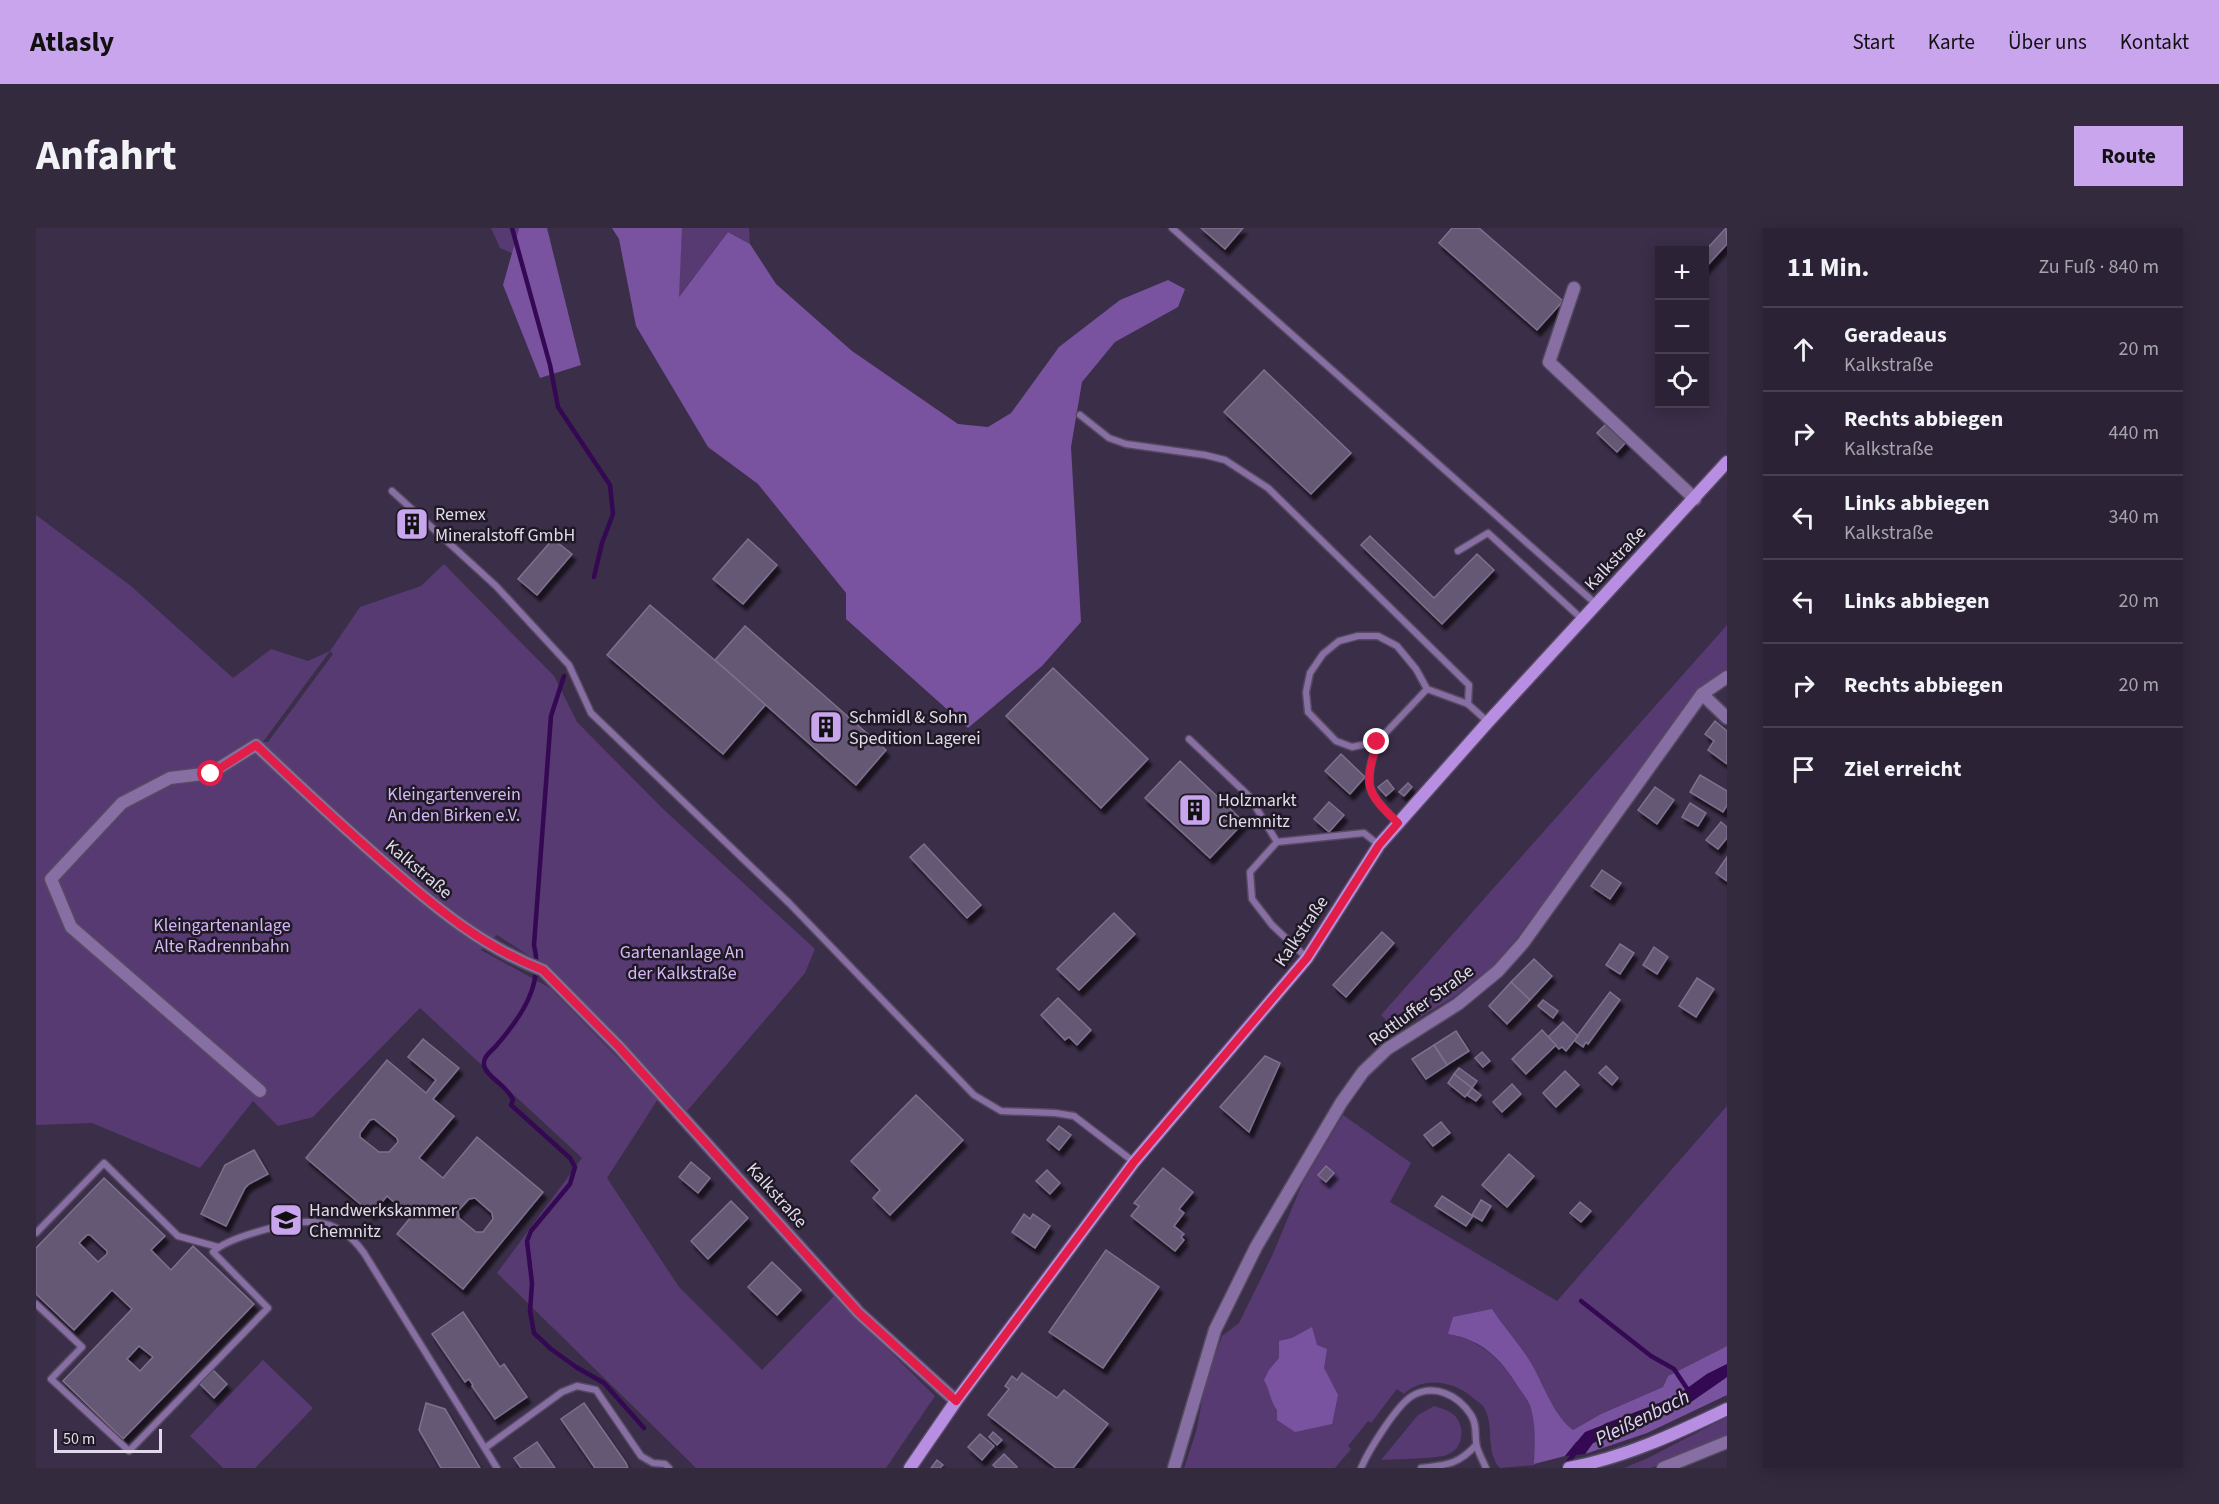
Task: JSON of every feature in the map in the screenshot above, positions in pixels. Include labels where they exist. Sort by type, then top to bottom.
[{"type":"main road","name":"Kalkstraße","points":[[910,1468],[956,1401],[1134,1162],[1307,958],[1379,845],[1488,722],[1727,462]]},
{"type":"main road","points":[[1569,1468],[1589,1466],[1653,1444],[1727,1409]]},
{"type":"street","points":[[1574,288],[1549,362],[1695,499]]},
{"type":"street","name":"Rottluffer Straße","points":[[1174,1468],[1215,1330],[1256,1247],[1344,1099],[1363,1072],[1387,1049],[1458,1004],[1498,971],[1523,943],[1702,694],[1727,677]]},
{"type":"street","points":[[1702,694],[1727,718]]},
{"type":"street","name":"Kalkstraße","points":[[260,1091],[70,927],[51,879],[122,803],[170,778],[211,774],[256,745],[340,825],[422,896],[468,932],[543,970],[619,1047],[859,1313],[956,1401]]},
{"type":"street","points":[[1663,1468],[1727,1442]]},
{"type":"lane","points":[[1172,228],[1596,604]]},
{"type":"lane","points":[[1080,416],[1109,438],[1126,444],[1225,460],[1268,488],[1469,685],[1468,704]]},
{"type":"lane","points":[[392,491],[496,586],[569,666],[591,713],[789,903],[974,1095],[1001,1112],[1055,1113],[1074,1116],[1134,1162]]},
{"type":"lane","points":[[1458,551],[1488,533],[1582,619]]},
{"type":"lane","points":[[1377,742],[1352,747],[1336,741],[1308,712],[1306,692],[1310,673],[1323,654],[1340,641],[1358,636],[1378,636],[1397,646],[1416,669],[1427,689],[1468,704],[1488,722]]},
{"type":"lane","points":[[1398,823],[1373,798],[1369,789],[1371,762],[1377,742],[1427,689]]},
{"type":"lane","points":[[1189,739],[1249,796],[1277,842]]},
{"type":"lane","points":[[1307,958],[1272,925],[1252,899],[1250,872],[1277,842],[1364,833],[1379,845]]},
{"type":"lane","points":[[36,1233],[104,1164],[178,1236],[218,1247]]},
{"type":"lane","points":[[36,1304],[82,1347],[51,1379],[129,1451],[268,1308],[213,1252],[218,1247],[246,1234],[314,1221],[345,1231],[364,1253],[497,1468]]},
{"type":"lane","points":[[485,1448],[561,1392],[577,1386],[596,1390],[642,1456],[653,1463],[665,1464],[669,1468]]},
{"type":"lane","points":[[1361,1468],[1368,1452],[1403,1403],[1412,1396],[1433,1390],[1457,1400],[1472,1416],[1477,1429],[1476,1445],[1486,1468]]},
{"type":"lane","points":[[1421,1468],[1453,1464],[1466,1456],[1476,1445]]},
{"type":"green space","points":[[491,228],[519,228],[512,253],[500,248]]},
{"type":"green space","points":[[682,228],[749,228],[750,244],[728,232],[678,298]]},
{"type":"green space","points":[[36,515],[131,586],[233,678],[271,649],[308,661],[330,651],[360,607],[421,586],[444,564],[554,676],[577,722],[661,807],[815,949],[805,973],[687,1111],[569,990],[531,957],[497,935],[481,950],[550,988],[658,1099],[607,1178],[679,1287],[762,1370],[834,1296],[935,1396],[886,1468],[696,1468],[497,1273],[582,1158],[420,1008],[313,1117],[278,1126],[253,1101],[200,1168],[92,1123],[36,1125]],"holes":[[[330,651],[333,654],[268,742],[263,742]]]},
{"type":"green space","points":[[1727,625],[1727,672],[1599,828],[1517,938],[1493,966],[1454,997],[1397,1031],[1381,1015]]},
{"type":"green space","points":[[1727,1106],[1727,1346],[1668,1376],[1663,1387],[1601,1414],[1573,1430],[1559,1415],[1528,1358],[1492,1309],[1448,1334],[1471,1341],[1490,1353],[1506,1369],[1531,1403],[1536,1429],[1535,1465],[1500,1468],[1492,1454],[1489,1421],[1482,1405],[1456,1387],[1429,1383],[1412,1388],[1404,1394],[1397,1389],[1371,1423],[1368,1421],[1348,1446],[1351,1449],[1335,1468],[1184,1468],[1196,1432],[1206,1380],[1222,1336],[1239,1323],[1272,1256],[1303,1182],[1343,1115],[1411,1163],[1390,1202],[1557,1301]]},
{"type":"green space","points":[[263,1360],[313,1408],[255,1468],[223,1468],[190,1436]]},
{"type":"green space","points":[[1434,1406],[1451,1413],[1460,1423],[1461,1436],[1455,1450],[1442,1456],[1381,1460],[1418,1415]]},
{"type":"green space","points":[[1727,1417],[1727,1435],[1651,1468],[1624,1468],[1648,1458]]},
{"type":"shaded area","points":[[519,228],[547,228],[581,365],[540,378],[503,285]]},
{"type":"shaded area","points":[[612,228],[682,228],[679,297],[728,232],[750,244],[776,284],[852,351],[958,424],[988,427],[1011,413],[1059,347],[1120,300],[1168,280],[1185,289],[1178,307],[1115,342],[1082,382],[1071,447],[1081,622],[1042,666],[968,728],[846,619],[846,593],[758,484],[708,447],[636,326],[619,239]]},
{"type":"shaded area","points":[[1492,1309],[1528,1358],[1559,1415],[1573,1430],[1601,1414],[1663,1387],[1668,1376],[1727,1346],[1727,1364],[1707,1374],[1675,1397],[1606,1423],[1576,1442],[1565,1456],[1534,1464],[1534,1422],[1526,1398],[1505,1368],[1490,1352],[1471,1341],[1448,1334],[1453,1317]]},
{"type":"shaded area","points":[[1312,1327],[1317,1345],[1327,1349],[1324,1368],[1338,1395],[1332,1424],[1295,1432],[1277,1420],[1277,1410],[1264,1380],[1279,1358],[1279,1341],[1292,1338]]},
{"type":"shaded area","points":[[1727,1377],[1727,1395],[1647,1433],[1585,1454],[1593,1443],[1691,1402]]},
{"type":"water","points":[[1727,1364],[1727,1377],[1691,1402],[1593,1443],[1585,1454],[1565,1456],[1585,1432],[1675,1397],[1707,1374]]},
{"type":"building","points":[[1201,228],[1243,228],[1225,249]]},
{"type":"building","points":[[1452,228],[1479,228],[1563,301],[1537,330],[1439,243]]},
{"type":"building","points":[[1726,228],[1727,244],[1709,264],[1709,247]]},
{"type":"building","points":[[1264,370],[1351,453],[1311,494],[1224,412]]},
{"type":"building","points":[[1608,422],[1628,440],[1617,452],[1597,433]]},
{"type":"building","name":"Remex Mineralstoff GmbH","points":[[410,515],[421,525],[415,533],[403,523]]},
{"type":"building","points":[[1370,536],[1434,598],[1477,554],[1494,570],[1442,624],[1361,545]]},
{"type":"building","points":[[553,539],[572,554],[537,595],[518,579]]},
{"type":"building","points":[[748,539],[777,565],[743,604],[713,579]]},
{"type":"building","points":[[650,605],[766,704],[723,754],[607,655]]},
{"type":"building","name":"Schmidl & Sohn Spedition Lagerei","points":[[745,626],[886,750],[856,785],[715,660]]},
{"type":"building","points":[[1053,668],[1148,759],[1101,808],[1006,716]]},
{"type":"building","points":[[1715,721],[1727,731],[1727,764],[1708,750],[1714,741],[1705,734]]},
{"type":"building","points":[[1341,754],[1365,777],[1350,794],[1325,771]]},
{"type":"building","name":"Holzmarkt Chemnitz","points":[[1180,761],[1244,822],[1210,858],[1145,798]]},
{"type":"building","points":[[1700,775],[1727,791],[1727,805],[1723,812],[1690,792]]},
{"type":"building","points":[[1387,780],[1394,789],[1386,796],[1378,787]]},
{"type":"building","points":[[1408,783],[1412,787],[1404,796],[1399,792]]},
{"type":"building","points":[[1655,787],[1674,800],[1657,824],[1638,810]]},
{"type":"building","points":[[1329,802],[1344,815],[1329,832],[1314,819]]},
{"type":"building","points":[[1690,803],[1706,813],[1698,826],[1682,817]]},
{"type":"building","points":[[1721,822],[1727,827],[1727,838],[1718,849],[1706,840]]},
{"type":"building","points":[[924,844],[981,905],[967,918],[910,857]]},
{"type":"building","points":[[1727,857],[1727,881],[1716,873]]},
{"type":"building","points":[[1602,870],[1621,883],[1610,899],[1591,886]]},
{"type":"building","points":[[1114,913],[1135,934],[1079,990],[1057,969]]},
{"type":"building","points":[[1382,932],[1394,943],[1346,997],[1333,985]]},
{"type":"building","points":[[1620,944],[1634,953],[1620,974],[1606,965]]},
{"type":"building","points":[[1654,947],[1668,957],[1657,974],[1643,965]]},
{"type":"building","points":[[1534,959],[1552,976],[1530,1000],[1511,982]]},
{"type":"building","points":[[1697,978],[1714,989],[1696,1017],[1679,1006]]},
{"type":"building","points":[[1511,982],[1530,1000],[1507,1024],[1489,1006]]},
{"type":"building","points":[[1610,992],[1620,1000],[1588,1044],[1586,1042],[1583,1047],[1574,1040]]},
{"type":"building","points":[[1058,998],[1091,1030],[1077,1045],[1069,1037],[1065,1040],[1041,1015]]},
{"type":"building","points":[[1543,1000],[1558,1011],[1553,1018],[1538,1006]]},
{"type":"building","points":[[1563,1022],[1578,1036],[1566,1051],[1562,1047],[1559,1049],[1548,1037]]},
{"type":"building","points":[[1542,1030],[1556,1045],[1526,1074],[1512,1059]]},
{"type":"building","points":[[1456,1031],[1469,1051],[1447,1065],[1434,1045]]},
{"type":"building","points":[[423,1039],[459,1068],[433,1099],[454,1116],[419,1158],[443,1178],[477,1137],[543,1192],[463,1289],[397,1234],[411,1217],[387,1196],[372,1214],[306,1158],[387,1060],[426,1093],[436,1080],[408,1057]],"holes":[[[374,1119],[397,1138],[398,1142],[389,1152],[379,1152],[360,1137],[360,1133],[370,1120]],[[475,1198],[492,1213],[493,1219],[483,1232],[476,1232],[459,1218],[458,1211],[469,1199]]]},
{"type":"building","points":[[1434,1045],[1447,1065],[1426,1079],[1412,1059]]},
{"type":"building","points":[[1482,1052],[1490,1061],[1483,1067],[1475,1058]]},
{"type":"building","points":[[1265,1056],[1280,1063],[1249,1132],[1220,1107]]},
{"type":"building","points":[[1606,1066],[1618,1078],[1612,1085],[1599,1073]]},
{"type":"building","points":[[1459,1068],[1477,1081],[1472,1088],[1454,1074]]},
{"type":"building","points":[[1565,1071],[1579,1085],[1556,1107],[1543,1093]]},
{"type":"building","points":[[1454,1074],[1472,1088],[1465,1097],[1448,1083]]},
{"type":"building","points":[[1512,1084],[1521,1094],[1502,1112],[1493,1102]]},
{"type":"building","points":[[1472,1088],[1481,1095],[1476,1101],[1467,1095]]},
{"type":"building","points":[[916,1095],[963,1140],[890,1215],[873,1198],[880,1190],[851,1161]]},
{"type":"building","points":[[1441,1122],[1450,1133],[1433,1146],[1424,1135]]},
{"type":"building","points":[[1059,1126],[1071,1135],[1059,1150],[1047,1140]]},
{"type":"building","points":[[254,1150],[268,1174],[245,1188],[226,1226],[201,1214],[225,1165]]},
{"type":"building","points":[[1509,1154],[1534,1176],[1507,1207],[1482,1185]]},
{"type":"building","points":[[691,1162],[710,1178],[698,1193],[679,1177]]},
{"type":"building","points":[[1326,1166],[1334,1173],[1326,1182],[1318,1175]]},
{"type":"building","points":[[1163,1168],[1193,1192],[1179,1209],[1184,1213],[1174,1226],[1184,1234],[1181,1237],[1184,1240],[1175,1251],[1131,1216],[1139,1206],[1134,1203]]},
{"type":"building","points":[[1047,1170],[1060,1183],[1050,1194],[1036,1181]]},
{"type":"building","points":[[104,1178],[165,1236],[151,1250],[171,1270],[193,1246],[254,1304],[123,1439],[63,1381],[132,1309],[112,1290],[74,1330],[36,1294],[36,1248]],"holes":[[[90,1235],[107,1251],[107,1254],[98,1262],[79,1243]],[[139,1346],[153,1357],[140,1371],[127,1359]]]},
{"type":"building","points":[[1442,1196],[1473,1216],[1466,1226],[1435,1206]]},
{"type":"building","points":[[1481,1200],[1491,1206],[1482,1221],[1472,1215]]},
{"type":"building","points":[[731,1201],[748,1218],[708,1259],[691,1241]]},
{"type":"building","points":[[1580,1202],[1591,1211],[1581,1222],[1570,1213]]},
{"type":"building","points":[[1024,1214],[1030,1219],[1033,1214],[1050,1226],[1035,1248],[1012,1232]]},
{"type":"building","points":[[1106,1250],[1159,1287],[1103,1368],[1049,1332]]},
{"type":"building","points":[[772,1262],[801,1290],[777,1315],[748,1287]]},
{"type":"building","points":[[463,1312],[500,1367],[504,1364],[527,1397],[495,1419],[469,1379],[465,1382],[432,1334]]},
{"type":"building","points":[[213,1370],[227,1384],[214,1398],[200,1384]]},
{"type":"building","points":[[1022,1373],[1057,1398],[1064,1390],[1108,1424],[1073,1468],[1056,1468],[988,1415],[1009,1389],[1005,1386],[1012,1376],[1017,1380]]},
{"type":"building","points":[[426,1403],[445,1409],[480,1468],[441,1468],[419,1430]]},
{"type":"building","points":[[584,1403],[628,1468],[595,1468],[561,1419]]},
{"type":"building","points":[[993,1432],[1002,1440],[997,1445],[989,1437]]},
{"type":"building","points":[[980,1434],[994,1446],[982,1460],[968,1447]]},
{"type":"building","points":[[537,1442],[555,1468],[521,1468],[514,1458]]},
{"type":"building","points":[[1004,1454],[1016,1468],[996,1468],[993,1465]]},
{"type":"building","points":[[937,1460],[943,1465],[940,1468],[931,1468]]},
{"type":"waterway","points":[[512,228],[550,365],[558,407],[610,485],[613,514],[602,543],[594,577]]},
{"type":"waterway","points":[[564,676],[551,716],[534,945],[536,974],[522,1012],[486,1057],[484,1065],[488,1073],[510,1095],[513,1100],[511,1105],[570,1158],[575,1167],[570,1184],[531,1231],[527,1241],[532,1283],[530,1311],[534,1333],[576,1367],[604,1383],[644,1428]]},
{"type":"waterway","points":[[1581,1301],[1651,1356],[1674,1369],[1690,1393]]},
{"type":"waterway","name":"Pleißenbach","points":[[1563,1468],[1575,1453]]},
{"type":"place","name":"Remex Mineralstoff GmbH","points":[[412,524]]},
{"type":"place","name":"Schmidl & Sohn Spedition Lagerei","points":[[826,727]]},
{"type":"place","name":"Holzmarkt Chemnitz","points":[[1195,810]]},
{"type":"place","name":"Handwerkskammer Chemnitz","points":[[286,1220]]},
{"type":"route","points":[[211,774],[256,745],[340,825],[422,896],[468,932],[543,970],[619,1047],[859,1313],[956,1401],[1134,1162],[1307,958],[1379,845],[1398,823],[1373,798],[1369,789],[1371,762],[1377,742]]},
{"type":"park label","name":"Kleingartenverein An den Birken e.V.","points":[[454,804]]},
{"type":"park label","name":"Kleingartenanlage Alte Radrennbahn","points":[[222,935]]},
{"type":"park label","name":"Gartenanlage An der Kalkstraße","points":[[682,962]]}]
